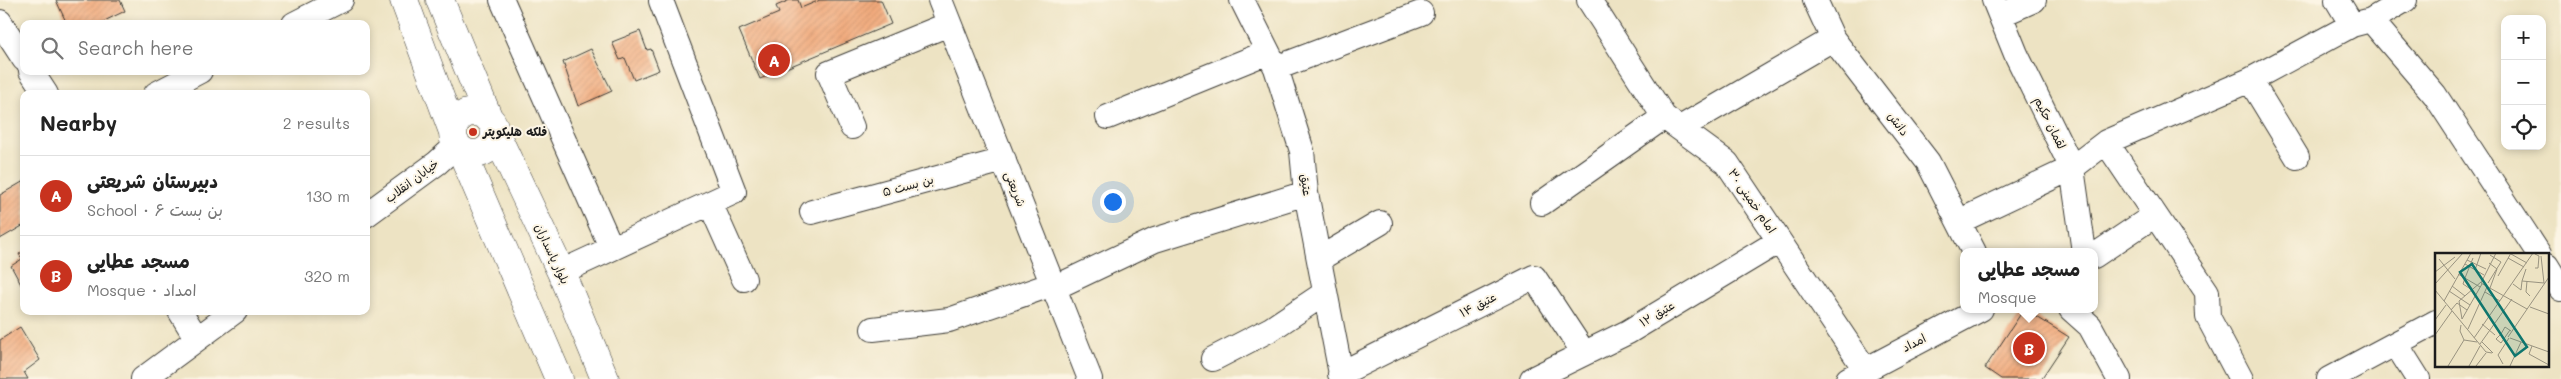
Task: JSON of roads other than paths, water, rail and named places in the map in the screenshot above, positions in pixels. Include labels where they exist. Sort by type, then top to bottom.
[{"type":"main road","points":[[404,0],[457,142],[560,379]]},
{"type":"main road","name":"بلوار پاسداران","points":[[440,0],[492,126],[561,272],[605,379]]},
{"type":"main road","points":[[457,142],[467,153],[480,153],[491,145],[492,126]]},
{"type":"street","points":[[302,20],[341,0]]},
{"type":"street","points":[[502,0],[612,247]]},
{"type":"street","name":"شریعتی","points":[[940,0],[1090,379]]},
{"type":"street","name":"عتیق","points":[[1242,0],[1272,60],[1302,151],[1306,193],[1341,377]]},
{"type":"street","name":"امام خمینی ۳۰","points":[[1589,0],[1672,123],[1727,164],[1779,241],[1856,374]]},
{"type":"street","name":"دانش","points":[[1815,0],[1833,39],[1928,162],[1972,248]]},
{"type":"street","points":[[1997,7],[2034,0]]},
{"type":"street","points":[[2337,0],[2435,94],[2538,253]]},
{"type":"street","points":[[1960,221],[2072,168],[2106,142],[2250,80],[2405,0]]},
{"type":"street","points":[[561,272],[734,192],[661,2]]},
{"type":"street","name":"لقمان حکیم","points":[[1997,7],[2020,62],[2072,168],[2083,248]]},
{"type":"street","points":[[1108,117],[1272,60],[1422,13]]},
{"type":"street","points":[[0,22],[20,53]]},
{"type":"street","points":[[852,127],[829,73],[949,24]]},
{"type":"street","points":[[1542,203],[1672,123],[1833,39]]},
{"type":"street","points":[[34,75],[43,90]]},
{"type":"street","points":[[164,90],[192,75]]},
{"type":"street","points":[[2250,80],[2297,157]]},
{"type":"street","name":"خیابان انقلاب","points":[[370,212],[438,163],[457,142]]},
{"type":"street","points":[[2106,142],[2208,292],[2208,317],[2241,379]]},
{"type":"street","name":"بن بست ۵","points":[[812,212],[1004,160]]},
{"type":"street","points":[[872,329],[949,320],[1053,286],[1155,240],[1306,193]]},
{"type":"street","points":[[710,203],[744,279]]},
{"type":"street","points":[[2098,253],[2155,215]]},
{"type":"street","points":[[1319,259],[1380,223]]},
{"type":"street","name":"عتیق ۱۲","points":[[1532,379],[1628,332],[1779,241]]},
{"type":"street","points":[[2548,261],[2561,255]]},
{"type":"street","points":[[2548,268],[2561,289]]},
{"type":"street","name":"عتیق ۱۴","points":[[1341,377],[1534,277],[1584,353]]},
{"type":"street","points":[[1213,359],[1270,329],[1325,293]]},
{"type":"street","name":"امداد","points":[[1856,374],[1973,313]]},
{"type":"street","points":[[2075,313],[2090,326],[2119,379]]},
{"type":"street","points":[[182,315],[197,339]]},
{"type":"street","points":[[143,379],[230,315]]},
{"type":"street","points":[[2329,379],[2435,323]]},
{"type":"street","points":[[2396,344],[2418,379]]},
{"type":"place","name":"دبیرستان شریعتی","points":[[774,60]]},
{"type":"place","name":"فلکه هلیکوپتر","points":[[473,132]]},
{"type":"place","name":"مسجد عطایی","points":[[2029,348]]}]
